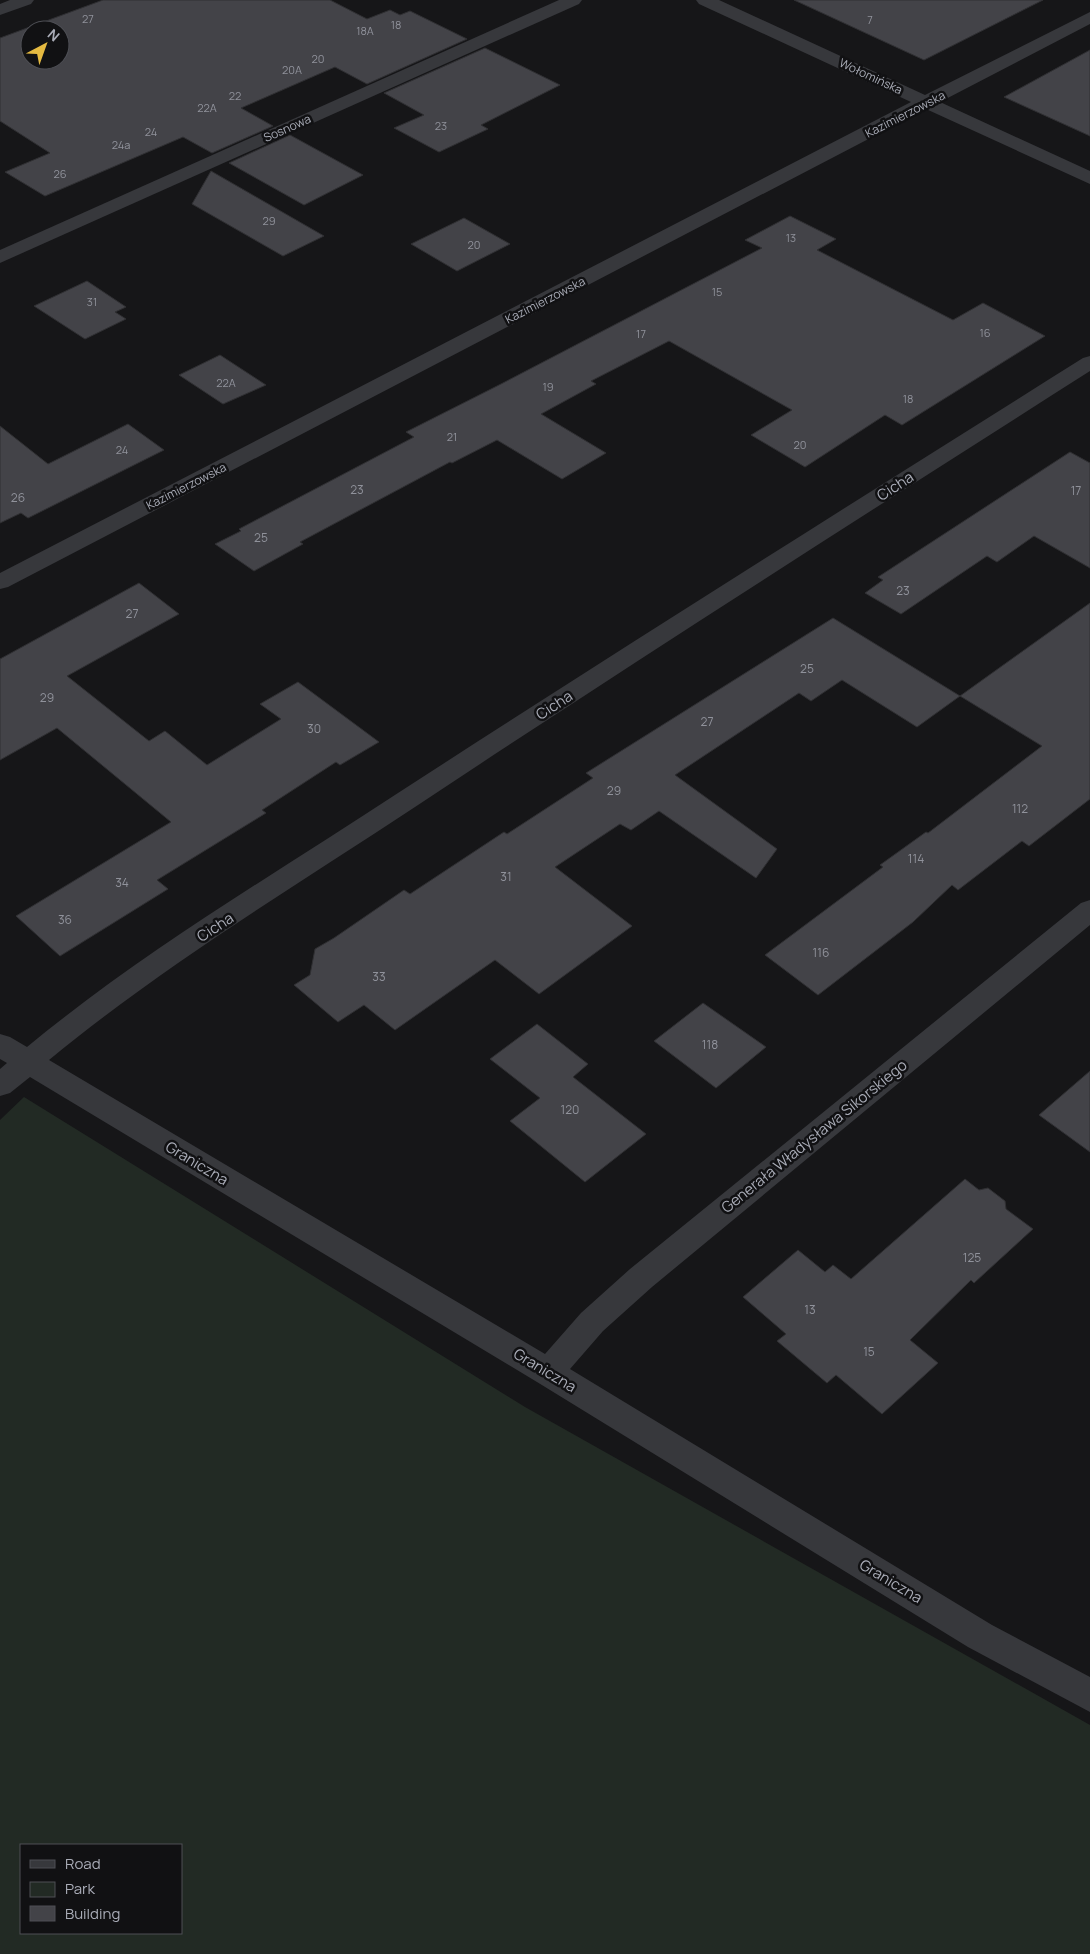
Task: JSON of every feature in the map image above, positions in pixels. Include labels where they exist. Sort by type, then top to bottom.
[{"type":"street","points":[[0,10],[25,0]]},
{"type":"street","name":"Sosnowa","points":[[0,257],[573,0]]},
{"type":"street","name":"Wołomińska","points":[[705,0],[1090,178]]},
{"type":"street","name":"Kazimierzowska","points":[[0,582],[1090,17]]},
{"type":"street","name":"Cicha","points":[[0,1085],[85,1016],[141,976],[435,781],[1090,362]]},
{"type":"street","name":"Generała Władysława Sikorskiego","points":[[548,1372],[592,1322],[641,1278],[1090,910]]},
{"type":"street","name":"Graniczna","points":[[0,1045],[548,1372],[980,1636],[1090,1695]]},
{"type":"green space","points":[[24,1097],[525,1407],[1090,1725],[1090,1954],[0,1954],[0,1120]]},
{"type":"building","points":[[103,0],[330,0],[367,19],[390,10],[400,15],[410,11],[467,39],[367,84],[335,67],[241,108],[273,126],[212,153],[183,137],[45,196],[5,172],[50,153],[0,121],[0,38],[20,31],[20,70],[70,70],[70,20],[49,20]]},
{"type":"building","points":[[794,0],[1043,0],[924,60]]},
{"type":"building","points":[[485,48],[560,85],[481,125],[488,129],[439,152],[394,128],[424,115],[384,93]]},
{"type":"building","points":[[1090,50],[1090,136],[1004,97]]},
{"type":"building","points":[[290,135],[363,175],[304,205],[229,163]]},
{"type":"building","points":[[211,171],[324,236],[283,256],[192,204]]},
{"type":"building","points":[[790,216],[836,239],[817,250],[953,320],[983,303],[1045,336],[902,425],[885,415],[805,467],[751,435],[792,410],[669,341],[591,381],[596,384],[541,414],[606,453],[562,479],[497,440],[452,463],[450,462],[300,542],[303,544],[254,571],[215,544],[241,531],[239,529],[414,437],[406,432],[762,248],[745,240]]},
{"type":"building","points":[[464,218],[510,244],[457,271],[411,244]]},
{"type":"building","points":[[87,281],[126,307],[115,312],[126,319],[85,339],[34,306]]},
{"type":"building","points":[[220,355],[266,385],[223,404],[179,375]]},
{"type":"building","points":[[128,424],[164,450],[28,518],[21,513],[0,523],[0,426],[48,464]]},
{"type":"building","points":[[1070,452],[1090,463],[1090,568],[1034,536],[997,562],[987,556],[901,614],[865,593],[883,580],[878,577]]},
{"type":"building","points":[[139,583],[179,614],[67,676],[149,741],[165,731],[207,765],[281,719],[260,704],[298,682],[379,742],[340,765],[336,762],[262,810],[266,813],[157,880],[168,889],[60,956],[16,916],[171,822],[57,728],[0,760],[0,659]]},
{"type":"building","points":[[1090,603],[1090,799],[1029,846],[1022,841],[958,890],[952,885],[913,922],[818,995],[765,955],[883,867],[880,865],[926,832],[928,833],[1042,746],[960,696]]},
{"type":"building","points":[[833,618],[960,696],[917,727],[842,680],[811,701],[799,693],[675,775],[777,849],[756,878],[659,811],[631,830],[620,824],[555,867],[632,926],[539,994],[495,960],[395,1030],[364,1005],[338,1022],[294,985],[310,975],[315,949],[404,890],[410,894],[504,832],[507,834],[593,778],[586,773]]},
{"type":"building","points":[[703,1003],[766,1047],[716,1088],[654,1041]]},
{"type":"building","points":[[537,1024],[588,1064],[573,1077],[646,1134],[585,1182],[510,1121],[540,1098],[490,1059]]},
{"type":"building","points":[[1090,1071],[1090,1152],[1039,1115]]},
{"type":"building","points":[[965,1179],[979,1190],[988,1188],[1005,1201],[1006,1209],[1033,1229],[974,1283],[971,1280],[910,1340],[938,1363],[882,1414],[836,1375],[827,1383],[777,1341],[786,1334],[743,1297],[798,1250],[825,1272],[833,1265],[851,1279]]}]
